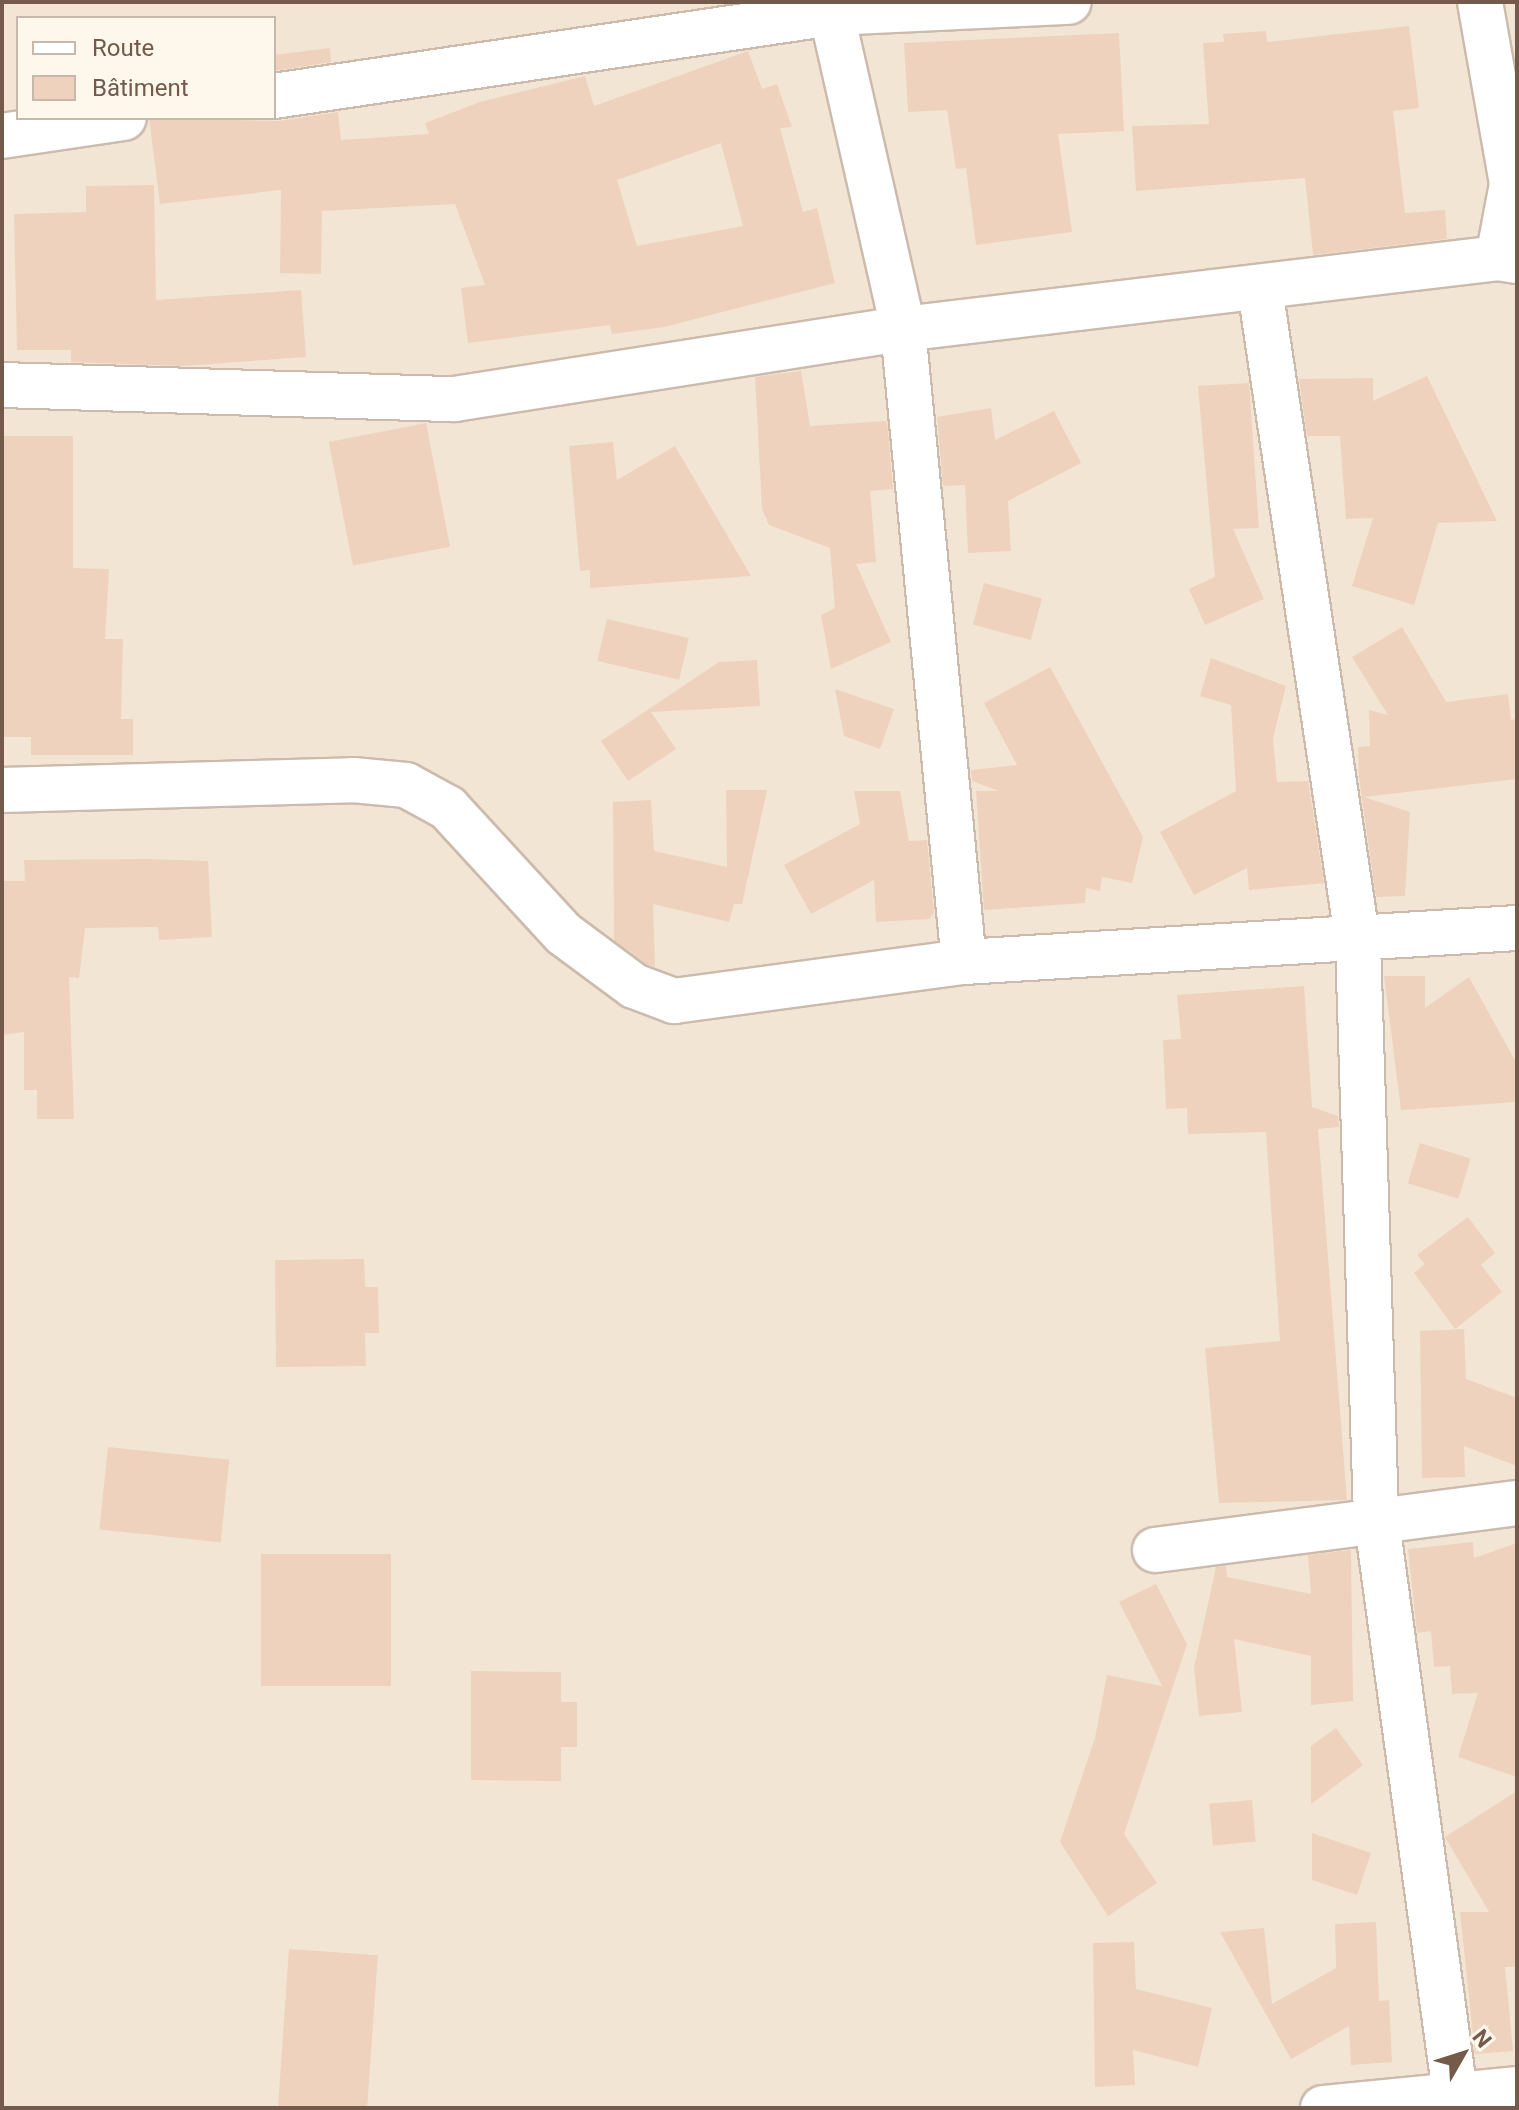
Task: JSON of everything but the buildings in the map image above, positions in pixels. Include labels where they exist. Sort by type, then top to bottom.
[{"type":"street","points":[[276,96],[831,8],[1069,2]]},
{"type":"street","points":[[2,385],[454,399],[903,329],[1508,260],[1512,184],[1480,2]]},
{"type":"street","points":[[831,8],[903,329],[964,962]]},
{"type":"street","points":[[2,136],[110,120]]},
{"type":"street","points":[[1260,289],[1358,943],[1376,1516],[1456,2103]]},
{"type":"street","points":[[2,790],[353,780],[406,785],[448,808],[564,934],[634,986],[674,1001],[964,962],[1358,943],[1517,928]]},
{"type":"street","points":[[1155,1550],[1376,1516],[1517,1503]]},
{"type":"street","points":[[1323,2108],[1456,2103],[1517,2089]]},
{"type":"shaded area","points":[[2,2],[1517,2],[1517,2108],[2,2108]]}]
